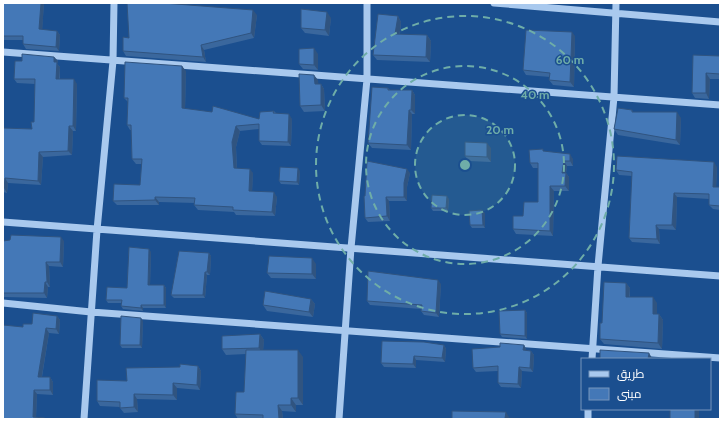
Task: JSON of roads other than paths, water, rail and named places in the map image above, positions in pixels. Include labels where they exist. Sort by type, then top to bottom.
[{"type":"street","points":[[84,419],[97,230],[113,61],[114,3]]},
{"type":"street","points":[[339,419],[351,248],[367,79],[367,3]]},
{"type":"street","points":[[494,3],[720,22]]},
{"type":"street","points":[[592,358],[598,266],[614,97],[616,3]]},
{"type":"street","points":[[3,52],[720,105]]},
{"type":"street","points":[[3,222],[720,276]]},
{"type":"street","points":[[3,303],[91,312],[720,358]]}]
